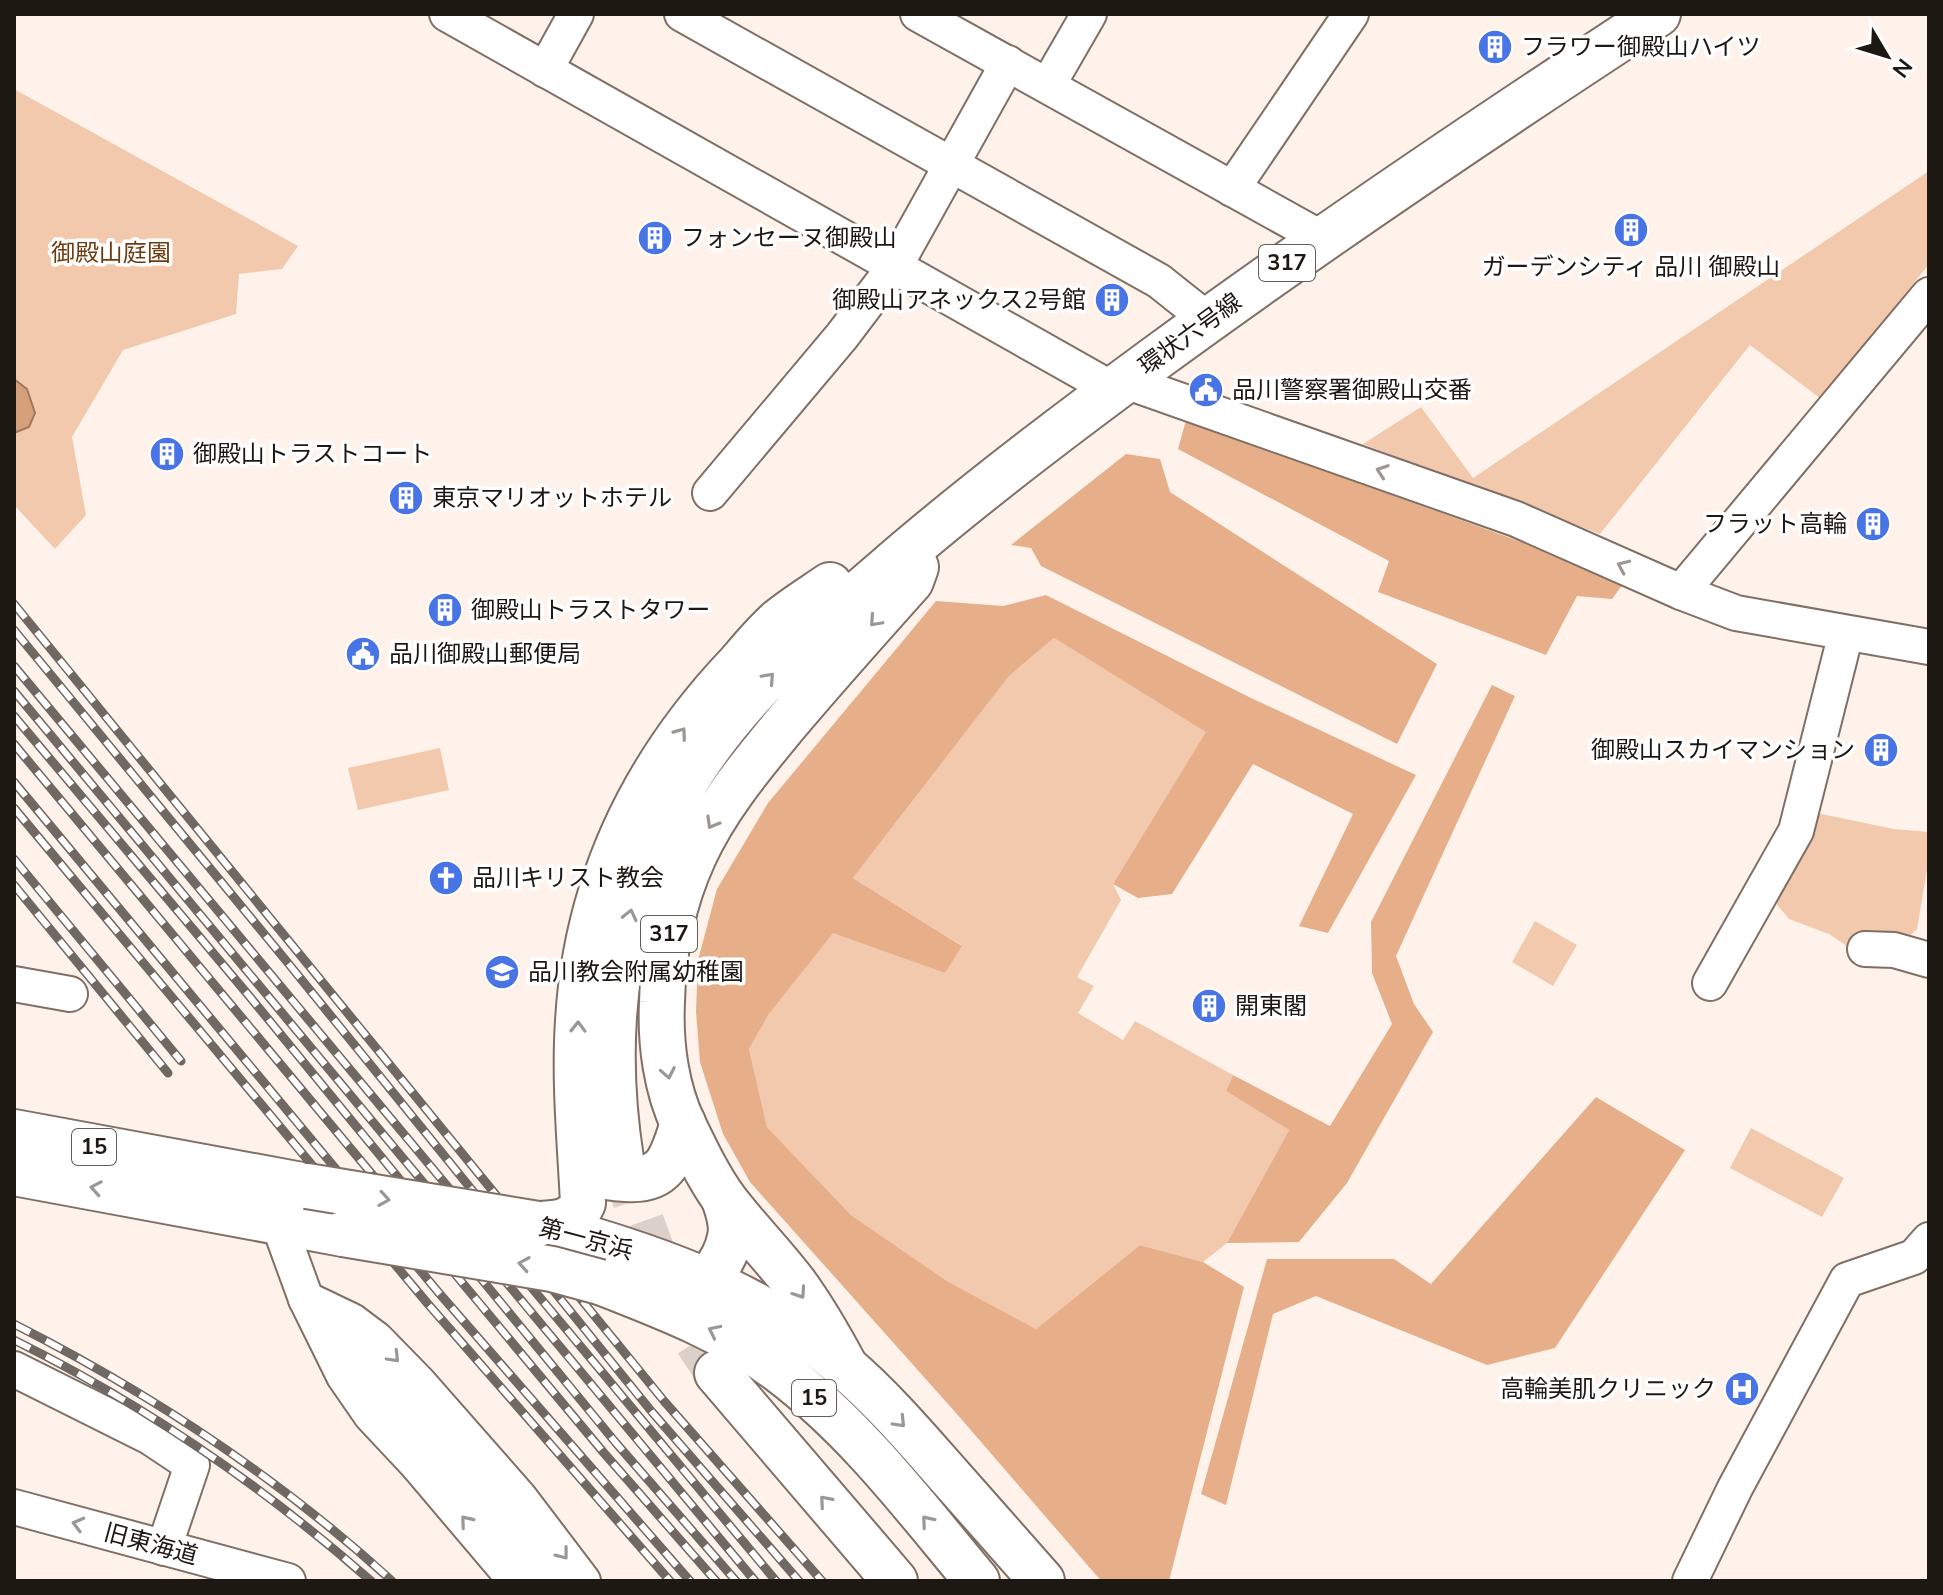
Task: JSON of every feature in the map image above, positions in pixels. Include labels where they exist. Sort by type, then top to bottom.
[{"type":"main road","name":"環状六号線","points":[[930,532],[1118,385],[1321,238],[1658,14]]},
{"type":"main road","name":"317","points":[[845,1366],[795,1284],[724,1199],[683,1123],[672,1091],[661,1021],[663,973],[669,931],[691,863],[715,816],[756,759],[911,581],[930,532]]},
{"type":"main road","name":"317","points":[[538,1224],[572,1219],[580,1210],[601,1159],[614,1115],[612,1030],[618,965],[632,903],[651,851],[672,807],[699,762],[731,720],[801,643],[930,532]]},
{"type":"main road","points":[[601,1159],[593,1172],[605,1177],[640,1180],[654,1176],[666,1167],[683,1123]]},
{"type":"main road","name":"第一京浜","points":[[14,1132],[307,1186],[538,1224],[635,1251],[707,1279],[763,1308],[845,1366],[909,1431],[1042,1581]]},
{"type":"main road","name":"第一京浜","points":[[14,1173],[552,1269],[600,1282],[663,1306],[739,1344],[815,1399],[897,1486],[977,1581]]},
{"type":"main road","name":"317","points":[[663,1306],[690,1296],[707,1279],[724,1253],[730,1236],[730,1219],[724,1199]]},
{"type":"main road","points":[[717,1373],[895,1581]]},
{"type":"street","points":[[447,14],[895,266],[1118,385],[1516,519],[1736,613],[1929,647]]},
{"type":"street","points":[[545,70],[576,14]]},
{"type":"street","points":[[682,14],[1159,281],[1208,320]]},
{"type":"street","points":[[918,14],[1321,238]]},
{"type":"street","points":[[1048,85],[1089,14]]},
{"type":"street","points":[[1232,189],[1351,14]]},
{"type":"street","points":[[710,493],[842,336],[895,266],[1008,63]]},
{"type":"street","points":[[1681,592],[1929,295]]},
{"type":"street","points":[[1710,983],[1796,831],[1846,633]]},
{"type":"street","points":[[1865,949],[1894,950],[1929,960]]},
{"type":"street","points":[[14,984],[70,994]]},
{"type":"street","points":[[240,1174],[278,1222],[306,1299],[344,1376],[371,1415],[516,1581]]},
{"type":"street","points":[[1690,1581],[1735,1488],[1847,1280],[1914,1257],[1929,1240]]},
{"type":"street","points":[[306,1299],[496,1512],[548,1581]]},
{"type":"street","points":[[306,1299],[352,1321],[376,1339],[520,1498],[583,1581]]},
{"type":"street","points":[[14,1369],[150,1437],[192,1465],[164,1548]]},
{"type":"street","name":"旧東海道","points":[[14,1507],[288,1581]]},
{"type":"green space","name":"御殿山庭園","points":[[14,89],[298,246],[282,269],[239,274],[236,314],[123,350],[72,437],[86,515],[55,549],[14,505]]},
{"type":"green space","points":[[1929,171],[1929,264],[1821,399],[1750,345],[1600,534],[1363,444],[1421,407],[1473,478]]},
{"type":"green space","points":[[1054,638],[1207,732],[1113,884],[1121,900],[1077,977],[1094,986],[1078,1013],[1123,1040],[1135,1021],[1233,1075],[1226,1091],[1289,1130],[1227,1243],[1203,1262],[1140,1245],[1036,1329],[947,1281],[851,1215],[767,1127],[749,1049],[769,1014],[833,932],[945,973],[961,945],[853,878],[1009,676]]},
{"type":"green space","points":[[440,748],[449,790],[358,810],[348,768]]},
{"type":"green space","points":[[1802,810],[1894,829],[1929,832],[1928,864],[1917,929],[1894,950],[1850,948],[1829,934],[1789,919],[1764,889]]},
{"type":"green space","points":[[1535,921],[1577,945],[1553,986],[1512,962]]},
{"type":"green space","points":[[1751,1128],[1844,1178],[1822,1217],[1730,1168]]},
{"type":"shaded area","points":[[14,379],[27,389],[35,413],[29,427],[14,433]]},
{"type":"shaded area","points":[[1186,420],[1626,580],[1612,599],[1577,596],[1546,655],[1378,592],[1389,561],[1178,449]]},
{"type":"shaded area","points":[[1126,454],[1160,459],[1170,492],[1437,664],[1397,744],[1041,566],[1031,548],[1011,545]]},
{"type":"shaded area","points":[[1046,595],[1249,697],[1416,775],[1328,933],[1299,926],[1353,814],[1253,764],[1172,894],[1138,898],[1113,884],[1206,732],[1054,638],[1009,676],[853,878],[962,946],[945,973],[833,933],[769,1014],[749,1049],[767,1127],[851,1215],[947,1281],[1036,1329],[1140,1245],[1203,1262],[1244,1287],[1169,1581],[1102,1581],[1096,1575],[750,1182],[723,1134],[700,1062],[696,1012],[698,960],[717,889],[768,803],[936,601],[1003,606]]},
{"type":"shaded area","points":[[1492,685],[1515,696],[1396,956],[1414,1004],[1433,1032],[1347,1183],[1299,1242],[1227,1243],[1289,1130],[1226,1091],[1233,1075],[1330,1126],[1392,1024],[1372,973],[1371,922]]},
{"type":"shaded area","points":[[1596,1097],[1685,1150],[1555,1348],[1487,1365],[1316,1296],[1273,1314],[1226,1505],[1201,1494],[1267,1259],[1394,1259],[1431,1284]]},
{"type":"tunnel","points":[[621,1159],[667,1286],[687,1326],[717,1373]]},
{"type":"railway","points":[[14,604],[664,1401],[822,1581]]},
{"type":"railway","points":[[14,630],[652,1412],[799,1581]]},
{"type":"railway","points":[[14,666],[776,1581]]},
{"type":"railway","points":[[14,691],[755,1581]]},
{"type":"railway","points":[[14,716],[250,997],[616,1443],[736,1581]]},
{"type":"railway","points":[[14,744],[604,1453],[716,1581]]},
{"type":"railway","points":[[14,782],[439,1293],[690,1581]]},
{"type":"railway","points":[[14,808],[428,1304],[670,1581]]},
{"type":"railway","points":[[14,859],[181,1061]]},
{"type":"railway","points":[[14,885],[168,1073]]},
{"type":"railway","points":[[14,1324],[115,1379],[212,1440],[304,1507],[392,1581]]},
{"type":"railway","points":[[14,1340],[109,1391],[200,1449],[288,1512],[371,1581]]},
{"type":"place","name":"フラワー御殿山ハイツ","points":[[1495,47]]},
{"type":"place","name":"ガーデンシティ 品川 御殿山","points":[[1631,230]]},
{"type":"place","name":"フォンセーヌ御殿山","points":[[655,238]]},
{"type":"place","name":"御殿山アネックス2号館","points":[[1112,300]]},
{"type":"place","name":"品川警察署御殿山交番","points":[[1206,390]]},
{"type":"place","name":"御殿山トラストコート","points":[[167,454]]},
{"type":"place","name":"東京マリオットホテル","points":[[406,498]]},
{"type":"place","name":"フラット高輪","points":[[1873,524]]},
{"type":"place","name":"御殿山トラストタワー","points":[[445,610]]},
{"type":"place","name":"品川御殿山郵便局","points":[[363,654]]},
{"type":"place","name":"御殿山スカイマンション","points":[[1881,750]]},
{"type":"place","name":"品川キリスト教会","points":[[446,878]]},
{"type":"place","name":"品川教会附属幼稚園","points":[[502,972]]},
{"type":"place","name":"開東閣","points":[[1209,1006]]},
{"type":"place","name":"高輪美肌クリニック","points":[[1742,1389]]}]
